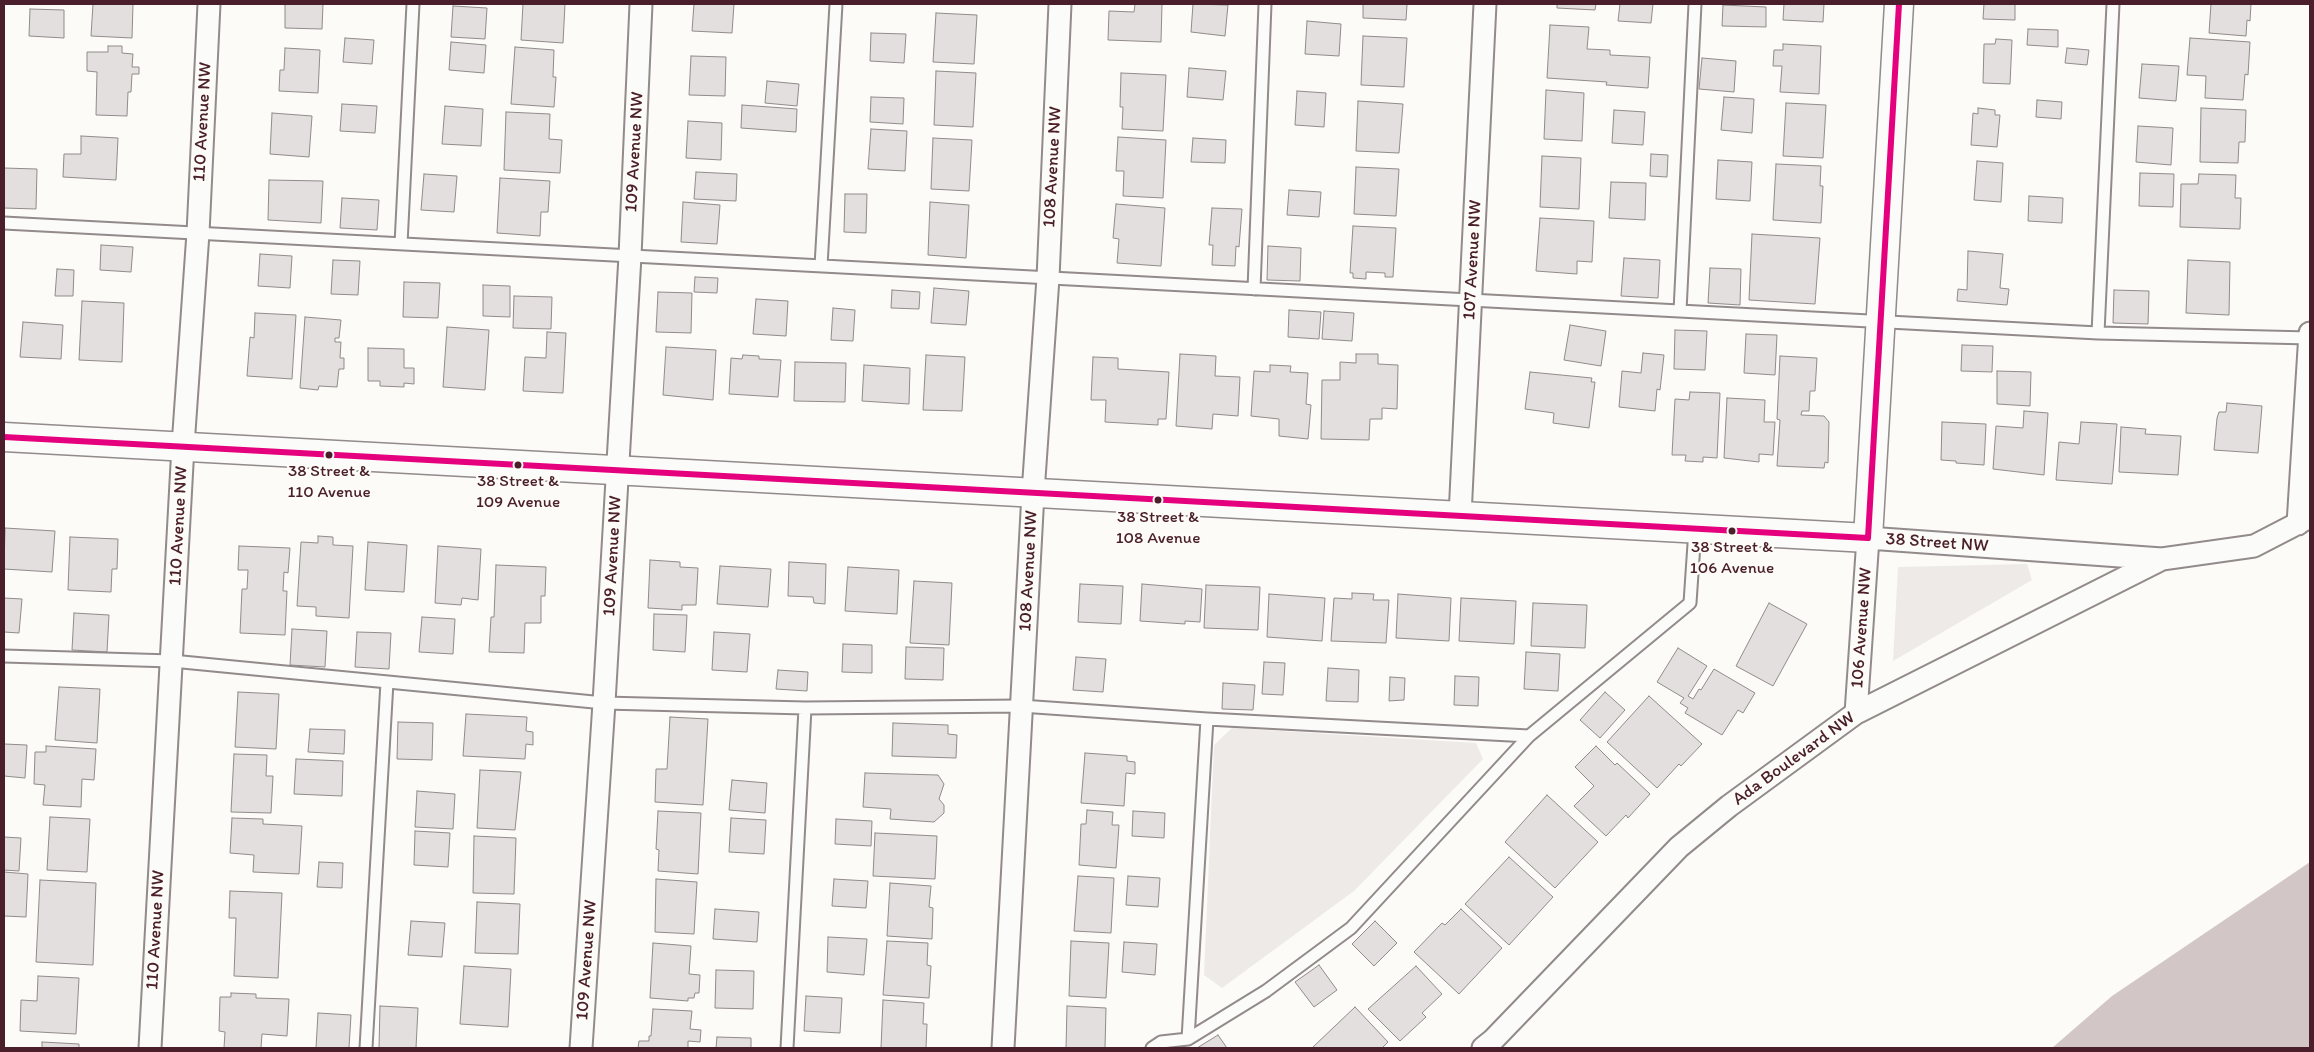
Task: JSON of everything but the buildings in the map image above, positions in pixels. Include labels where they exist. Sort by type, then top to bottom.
[{"type":"street","name":"110 Avenue NW","points":[[150,1048],[183,446],[198,233],[209,4]]},
{"type":"street","name":"109 Avenue NW","points":[[581,1048],[618,469],[641,4]]},
{"type":"street","name":"108 Avenue NW","points":[[1003,1048],[1021,706],[1048,278],[1060,4]]},
{"type":"street","name":"107 Avenue NW","points":[[1460,516],[1485,4]]},
{"type":"street","name":"106 Avenue NW","points":[[1856,713],[1899,4]]},
{"type":"street","points":[[2304,520],[2310,333]]},
{"type":"street","name":"38 Street NW","points":[[4,437],[1868,538],[2162,559]]},
{"type":"street","name":"Ada Boulevard NW","points":[[1483,1048],[1493,1040],[1679,847],[1729,806],[1856,713],[2162,559],[2254,546],[2304,520]]},
{"type":"lane","points":[[401,244],[413,4]]},
{"type":"lane","points":[[821,266],[836,4]]},
{"type":"lane","points":[[1254,289],[1265,4]]},
{"type":"lane","points":[[1680,311],[1695,4]]},
{"type":"lane","points":[[2098,333],[2113,4]]},
{"type":"lane","points":[[4,223],[2098,333],[2310,338]]},
{"type":"lane","points":[[1152,1048],[1161,1042],[1188,1039],[1266,991],[1351,928],[1529,736],[1690,603],[1695,529]]},
{"type":"lane","points":[[4,656],[172,662],[604,702],[805,708],[1021,706],[1207,719],[1529,736]]},
{"type":"lane","points":[[366,1048],[387,682]]},
{"type":"lane","points":[[786,1048],[805,708]]},
{"type":"lane","points":[[1188,1039],[1207,719]]},
{"type":"shaded area","points":[[2027,564],[2032,580],[1893,661],[1898,567]]},
{"type":"shaded area","points":[[1232,728],[1476,743],[1483,759],[1354,891],[1222,988],[1204,975],[1214,745]]},
{"type":"shaded area","points":[[2310,862],[2310,1048],[2052,1048],[2112,996]]},
{"type":"transit line","points":[[1868,538],[1899,4]]},
{"type":"transit line","points":[[4,437],[1868,538]]},
{"type":"place","name":"38 Street & 110 Avenue","points":[[329,455]]},
{"type":"place","name":"38 Street & 109 Avenue","points":[[518,465]]},
{"type":"place","name":"38 Street & 108 Avenue","points":[[1158,500]]},
{"type":"place","name":"38 Street & 106 Avenue","points":[[1732,531]]}]
